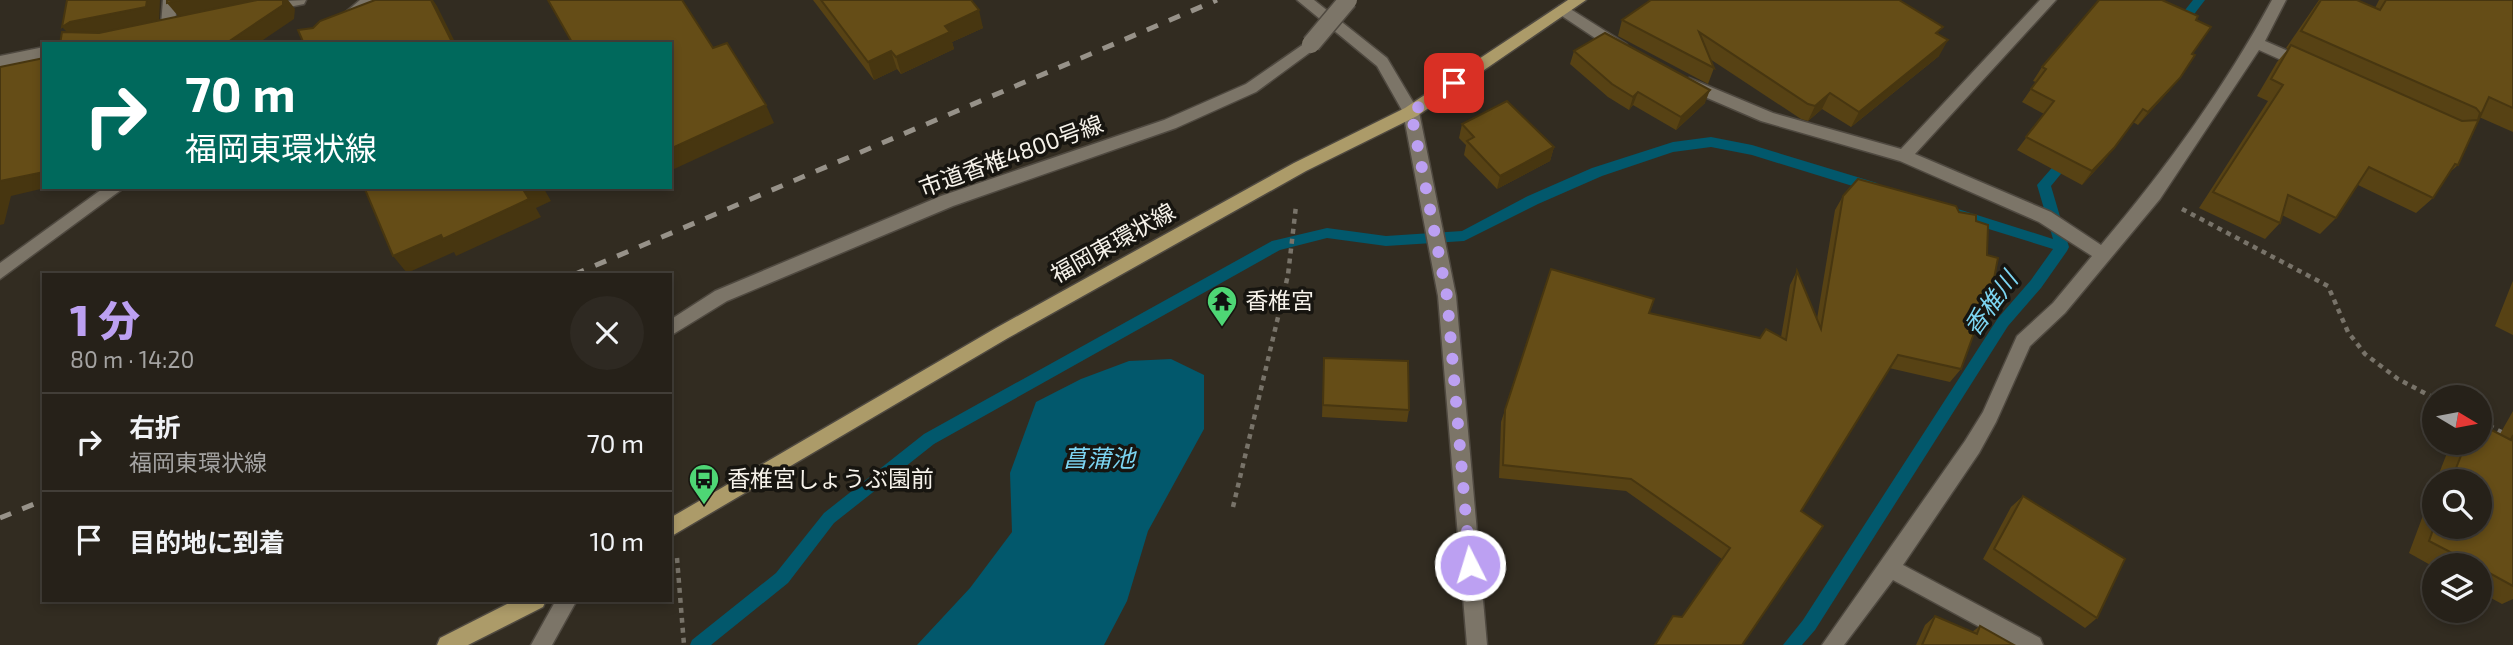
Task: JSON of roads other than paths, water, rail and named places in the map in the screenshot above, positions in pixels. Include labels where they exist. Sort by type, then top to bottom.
[{"type":"main road","name":"福岡東環状線","points":[[673,527],[1002,333],[1300,167],[1411,112],[1571,5]]},
{"type":"main road","points":[[447,645],[532,602]]},
{"type":"street","points":[[168,25],[170,0]]},
{"type":"street","points":[[260,8],[299,0]]},
{"type":"street","points":[[318,42],[370,0]]},
{"type":"street","points":[[1304,0],[1382,62],[1411,112],[1447,296],[1477,645]]},
{"type":"street","name":"市道香椎4800号線","points":[[672,328],[721,296],[947,201],[1170,124],[1251,88],[1311,44],[1348,0]]},
{"type":"street","points":[[1903,156],[2049,0]]},
{"type":"street","points":[[1832,645],[1890,568],[1990,416],[2023,341],[2059,308],[2154,194],[2256,43],[2279,0]]},
{"type":"street","points":[[1571,5],[1604,38],[1640,58]]},
{"type":"street","points":[[2256,43],[2318,70]]},
{"type":"street","points":[[0,62],[42,52]]},
{"type":"street","points":[[1677,78],[1726,104],[1760,117],[1903,156],[2057,225],[2103,255]]},
{"type":"street","points":[[0,272],[114,189]]},
{"type":"street","points":[[1890,568],[2033,645]]},
{"type":"street","points":[[541,645],[566,602]]},
{"type":"water","name":"菖蒲池","points":[[1171,359],[1204,375],[1204,429],[1148,531],[1127,601],[1104,645],[917,645],[970,588],[1012,532],[1010,473],[1036,402],[1081,379],[1129,361]]},
{"type":"waterway","name":"香椎川","points":[[2178,27],[2199,0]]},
{"type":"waterway","points":[[698,645],[782,578],[829,518],[929,439],[1277,245],[1327,233],[1386,241],[1464,236],[1533,200],[1597,172],[1673,147],[1711,142],[1752,150],[1872,187]]},
{"type":"waterway","name":"香椎川","points":[[2062,247],[2044,185],[2068,158]]},
{"type":"waterway","points":[[1958,214],[2062,247]]},
{"type":"waterway","name":"香椎川","points":[[1791,645],[1809,625],[2003,322],[2036,284],[2062,247]]},
{"type":"railway","points":[[578,273],[1217,0]]},
{"type":"railway","points":[[0,518],[42,501]]},
{"type":"place","name":"香椎宮","points":[[1222,328]]},
{"type":"place","name":"香椎宮しょうぶ園前","points":[[704,506]]}]
